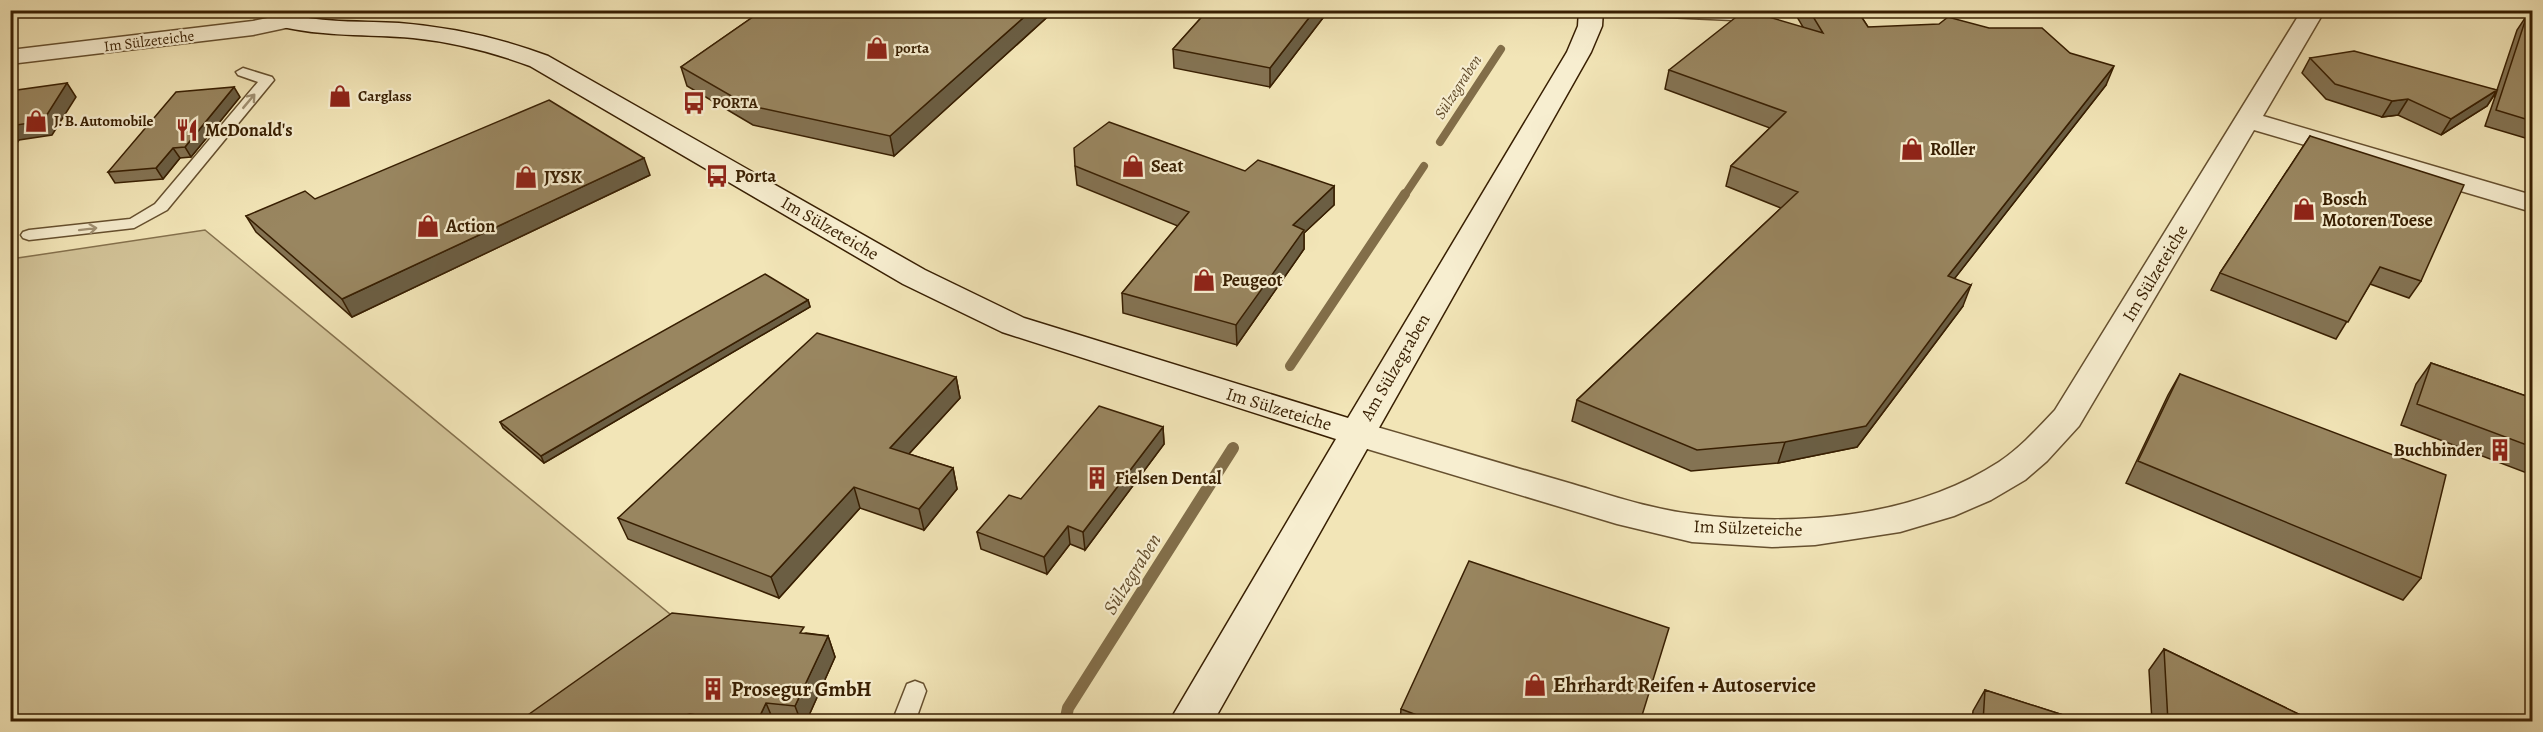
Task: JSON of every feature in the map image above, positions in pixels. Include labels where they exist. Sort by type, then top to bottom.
[{"type":"street","name":"Am Sülzegraben","points":[[1190,722],[1583,45],[1590,26],[1591,10]]},
{"type":"street","name":"Im Sülzeteiche","points":[[10,57],[253,28],[285,16],[312,28],[419,33],[501,46],[539,61],[594,91],[914,277],[1013,325],[1356,433],[1613,509],[1692,528],[1803,531],[1860,526],[1915,516],[1962,498],[2011,472],[2040,448],[2067,418],[2314,10]]},
{"type":"street","points":[[2248,120],[2532,204]]},
{"type":"lane","points":[[1599,10],[1755,17],[1752,10]]},
{"type":"lane","points":[[29,235],[134,224],[161,207],[267,80],[243,72]]},
{"type":"lane","points":[[903,722],[915,691]]},
{"type":"shaded area","points":[[205,230],[682,624],[541,721],[11,722],[11,259]]},
{"type":"building","name":"porta","points":[[763,10],[1032,10],[890,136],[747,105],[681,67]]},
{"type":"building","points":[[1208,10],[1315,10],[1270,68],[1173,49]]},
{"type":"building","points":[[1745,10],[1823,33],[1809,10],[1857,10],[1868,27],[1939,24],[1948,17],[1989,28],[2042,28],[2070,53],[2114,66],[1948,276],[1971,285],[1866,426],[1785,442],[1697,450],[1577,400],[1798,192],[1731,166],[1786,112],[1669,70]]},
{"type":"building","points":[[2527,15],[2532,16],[2532,121],[2496,110]]},
{"type":"building","points":[[2354,51],[2497,90],[2451,119],[2408,99],[2392,101],[2335,84],[2310,58]]},
{"type":"building","points":[[67,83],[43,121],[10,126],[10,91]]},
{"type":"building","points":[[234,87],[185,147],[173,148],[156,168],[108,172],[176,92]]},
{"type":"building","points":[[549,100],[644,158],[342,299],[246,216],[305,191],[315,199]]},
{"type":"building","points":[[1109,122],[1245,171],[1258,160],[1334,186],[1293,225],[1304,230],[1236,325],[1122,293],[1189,212],[1075,166],[1074,148]]},
{"type":"building","points":[[2310,136],[2464,185],[2421,281],[2380,267],[2348,322],[2220,273]]},
{"type":"building","points":[[765,274],[808,300],[541,456],[500,422]]},
{"type":"building","points":[[817,333],[956,377],[890,448],[953,468],[919,509],[854,487],[771,577],[618,518]]},
{"type":"building","points":[[2431,363],[2532,398],[2532,447],[2417,404]]},
{"type":"building","points":[[2180,374],[2446,475],[2421,578],[2138,461]]},
{"type":"building","name":"Fielsen Dental","points":[[1099,406],[1163,427],[1083,532],[1068,526],[1044,557],[977,532],[1009,495],[1021,499]]},
{"type":"building","name":"Ehrhardt Reifen + Autoservice","points":[[1469,561],[1669,628],[1640,722],[1435,722],[1401,709]]},
{"type":"building","name":"Prosegur GmbH","points":[[672,613],[804,627],[800,633],[828,636],[795,706],[766,703],[757,722],[690,714],[656,722],[518,722]]},
{"type":"building","points":[[2164,649],[2315,722],[2168,722]]},
{"type":"building","points":[[1985,690],[2085,722],[1983,722]]},
{"type":"waterway","name":"Sülzegraben","points":[[1440,142],[1501,49]]},
{"type":"waterway","name":"Sülzegraben","points":[[1404,196],[1424,166]]},
{"type":"waterway","name":"Sülzegraben","points":[[1290,366],[1405,194]]},
{"type":"waterway","name":"Sülzegraben","points":[[1065,722],[1068,708],[1233,448]]},
{"type":"place","name":"porta","points":[[877,48]]},
{"type":"place","name":"Carglass","points":[[340,96]]},
{"type":"place","name":"PORTA","points":[[694,103]]},
{"type":"place","name":"J. B. Automobile","points":[[36,121]]},
{"type":"place","name":"McDonald's","points":[[187,130]]},
{"type":"place","name":"Roller","points":[[1912,149]]},
{"type":"place","name":"Seat","points":[[1133,166]]},
{"type":"place","name":"Porta","points":[[717,176]]},
{"type":"place","name":"JYSK","points":[[526,177]]},
{"type":"place","name":"Bosch Motoren Toese","points":[[2304,209]]},
{"type":"place","name":"Action","points":[[428,226]]},
{"type":"place","name":"Peugeot","points":[[1204,280]]},
{"type":"place","name":"Buchbinder","points":[[2500,450]]},
{"type":"place","name":"Fielsen Dental","points":[[1097,478]]},
{"type":"place","name":"Ehrhardt Reifen + Autoservice","points":[[1535,685]]},
{"type":"place","name":"Prosegur GmbH","points":[[713,689]]}]
